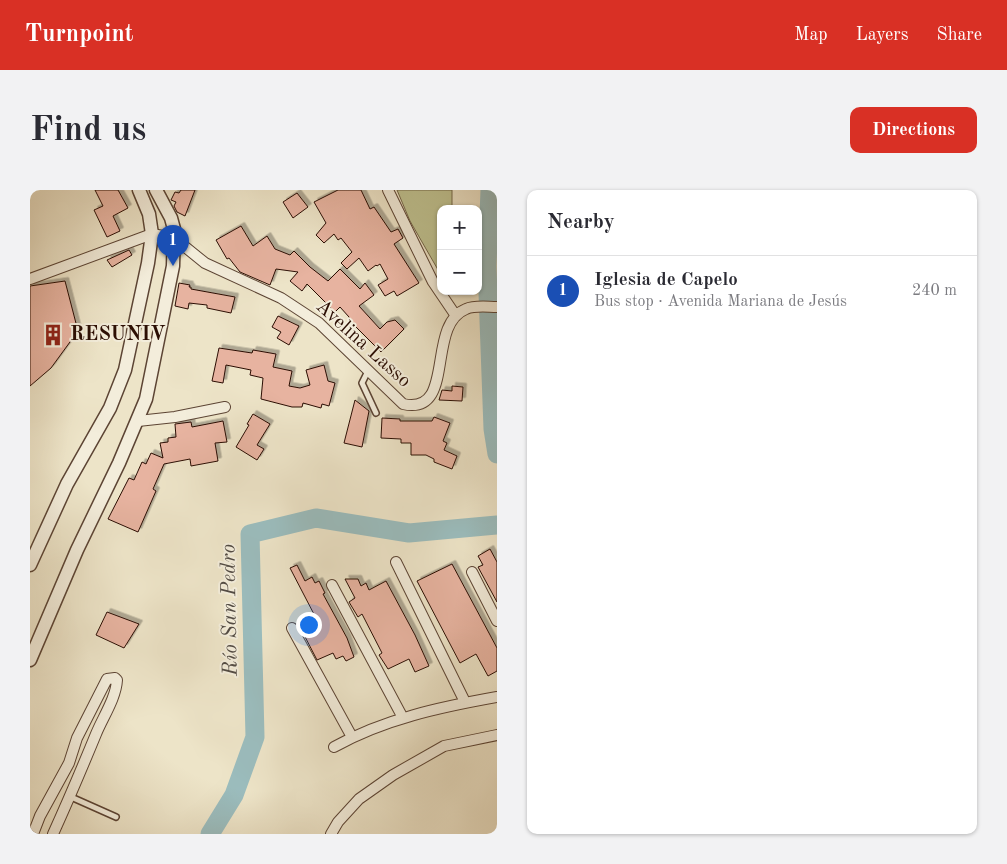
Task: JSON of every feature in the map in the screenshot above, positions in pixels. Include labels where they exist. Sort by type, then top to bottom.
[{"type":"street","points":[[30,565],[67,484],[116,394],[125,370],[148,263],[152,234],[149,214],[139,190]]},
{"type":"street","points":[[30,660],[77,550],[138,421],[146,399],[173,266],[174,238],[171,218],[156,190]]},
{"type":"street","points":[[388,190],[433,282],[456,316],[465,309],[474,307],[497,307]]},
{"type":"street","points":[[30,279],[152,234],[174,238]]},
{"type":"street","name":"Avelina Lasso","points":[[174,238],[205,263],[281,298],[319,323],[402,404],[413,406],[421,403],[431,395],[438,382],[444,338],[456,316]]},
{"type":"street","points":[[138,421],[174,417],[226,407]]},
{"type":"street","points":[[396,562],[465,702]]},
{"type":"street","points":[[472,572],[497,621]]},
{"type":"street","points":[[332,584],[402,718]]},
{"type":"street","points":[[292,628],[352,737]]},
{"type":"street","points":[[33,834],[40,816],[69,763],[77,738],[107,679],[115,678],[117,684],[109,706],[71,797],[53,834]]},
{"type":"street","points":[[334,747],[352,737],[402,718],[497,696]]},
{"type":"street","points":[[330,834],[359,799],[393,775],[444,746],[497,734]]},
{"type":"lane","points":[[369,370],[362,383],[376,413]]},
{"type":"lane","points":[[71,797],[116,817]]},
{"type":"green space","points":[[397,190],[452,190],[452,205],[437,205],[437,268],[410,221]]},
{"type":"building","points":[[95,190],[118,190],[128,208],[113,216],[120,231],[107,237],[94,210],[103,206]]},
{"type":"building","points":[[181,190],[195,190],[185,216],[177,212],[174,206],[176,202],[171,200],[175,192],[179,193]]},
{"type":"building","points":[[338,190],[361,190],[370,209],[374,207],[391,232],[398,229],[403,238],[394,244],[419,283],[397,296],[394,291],[385,296],[378,285],[388,279],[380,264],[368,271],[359,258],[347,269],[341,263],[352,252],[341,238],[338,240],[334,234],[324,243],[316,235],[326,223],[314,202]]},
{"type":"building","points":[[297,193],[308,207],[293,218],[283,202]]},
{"type":"building","points":[[241,226],[253,246],[267,236],[275,249],[290,255],[294,251],[328,281],[340,269],[360,289],[365,283],[374,295],[359,306],[380,329],[387,322],[395,320],[404,329],[381,352],[351,322],[340,307],[335,312],[307,284],[302,291],[290,281],[298,272],[276,269],[270,285],[240,272],[229,258],[227,259],[216,240]]},
{"type":"building","points":[[129,250],[132,255],[112,267],[107,260]]},
{"type":"building","name":"RESUNIV","points":[[65,281],[78,331],[51,368],[30,386],[30,286]]},
{"type":"building","points":[[179,283],[190,285],[191,289],[235,297],[231,313],[207,308],[207,305],[189,303],[188,309],[175,306]]},
{"type":"building","points":[[278,316],[299,326],[289,345],[277,338],[281,332],[272,327]]},
{"type":"building","points":[[219,348],[252,353],[253,350],[276,354],[273,367],[292,371],[289,386],[300,388],[310,385],[306,370],[324,365],[328,381],[335,383],[329,406],[322,404],[321,408],[303,403],[302,407],[292,407],[261,399],[263,378],[250,375],[251,370],[226,365],[223,383],[212,381]]},
{"type":"building","points":[[452,386],[463,387],[462,401],[439,400],[442,390],[452,391]]},
{"type":"building","points":[[355,400],[369,411],[362,447],[344,443]]},
{"type":"building","points":[[253,414],[270,424],[257,445],[264,449],[257,460],[236,447]]},
{"type":"building","points":[[434,417],[450,423],[443,441],[447,443],[444,450],[457,456],[452,469],[434,462],[434,459],[426,455],[411,455],[411,443],[401,443],[401,439],[381,438],[382,418],[400,419],[400,421],[432,421]]},
{"type":"building","points":[[223,421],[227,442],[215,443],[218,461],[191,466],[190,459],[164,464],[153,489],[156,491],[138,532],[108,519],[129,478],[134,480],[142,462],[146,464],[151,453],[163,458],[160,443],[168,442],[168,438],[176,437],[175,424],[191,422],[192,427]]},
{"type":"building","points":[[490,549],[497,562],[497,602],[478,567],[483,565],[478,556]]},
{"type":"building","points":[[452,564],[497,648],[497,671],[488,676],[476,654],[460,663],[417,581]]},
{"type":"building","points":[[297,565],[305,581],[312,577],[315,583],[319,581],[325,593],[323,594],[347,638],[354,657],[346,661],[343,656],[336,659],[333,653],[317,660],[301,629],[317,620],[290,568]]},
{"type":"building","points":[[345,579],[358,579],[361,586],[366,583],[369,590],[386,581],[415,635],[429,666],[415,672],[409,659],[388,669],[379,655],[382,653],[362,614],[358,617],[349,602],[355,598]]},
{"type":"building","points":[[107,612],[139,624],[124,648],[96,635]]},
{"type":"waterway","name":"Río San Pedro","points":[[490,190],[487,266],[493,429],[497,454]]},
{"type":"waterway","name":"Río San Pedro","points":[[210,834],[234,795],[255,737],[250,534],[316,518],[409,533],[497,525]]},
{"type":"place","name":"Iglesia de Capelo","points":[[173,266]]},
{"type":"place","name":"RESUNIV","points":[[53,335]]}]
